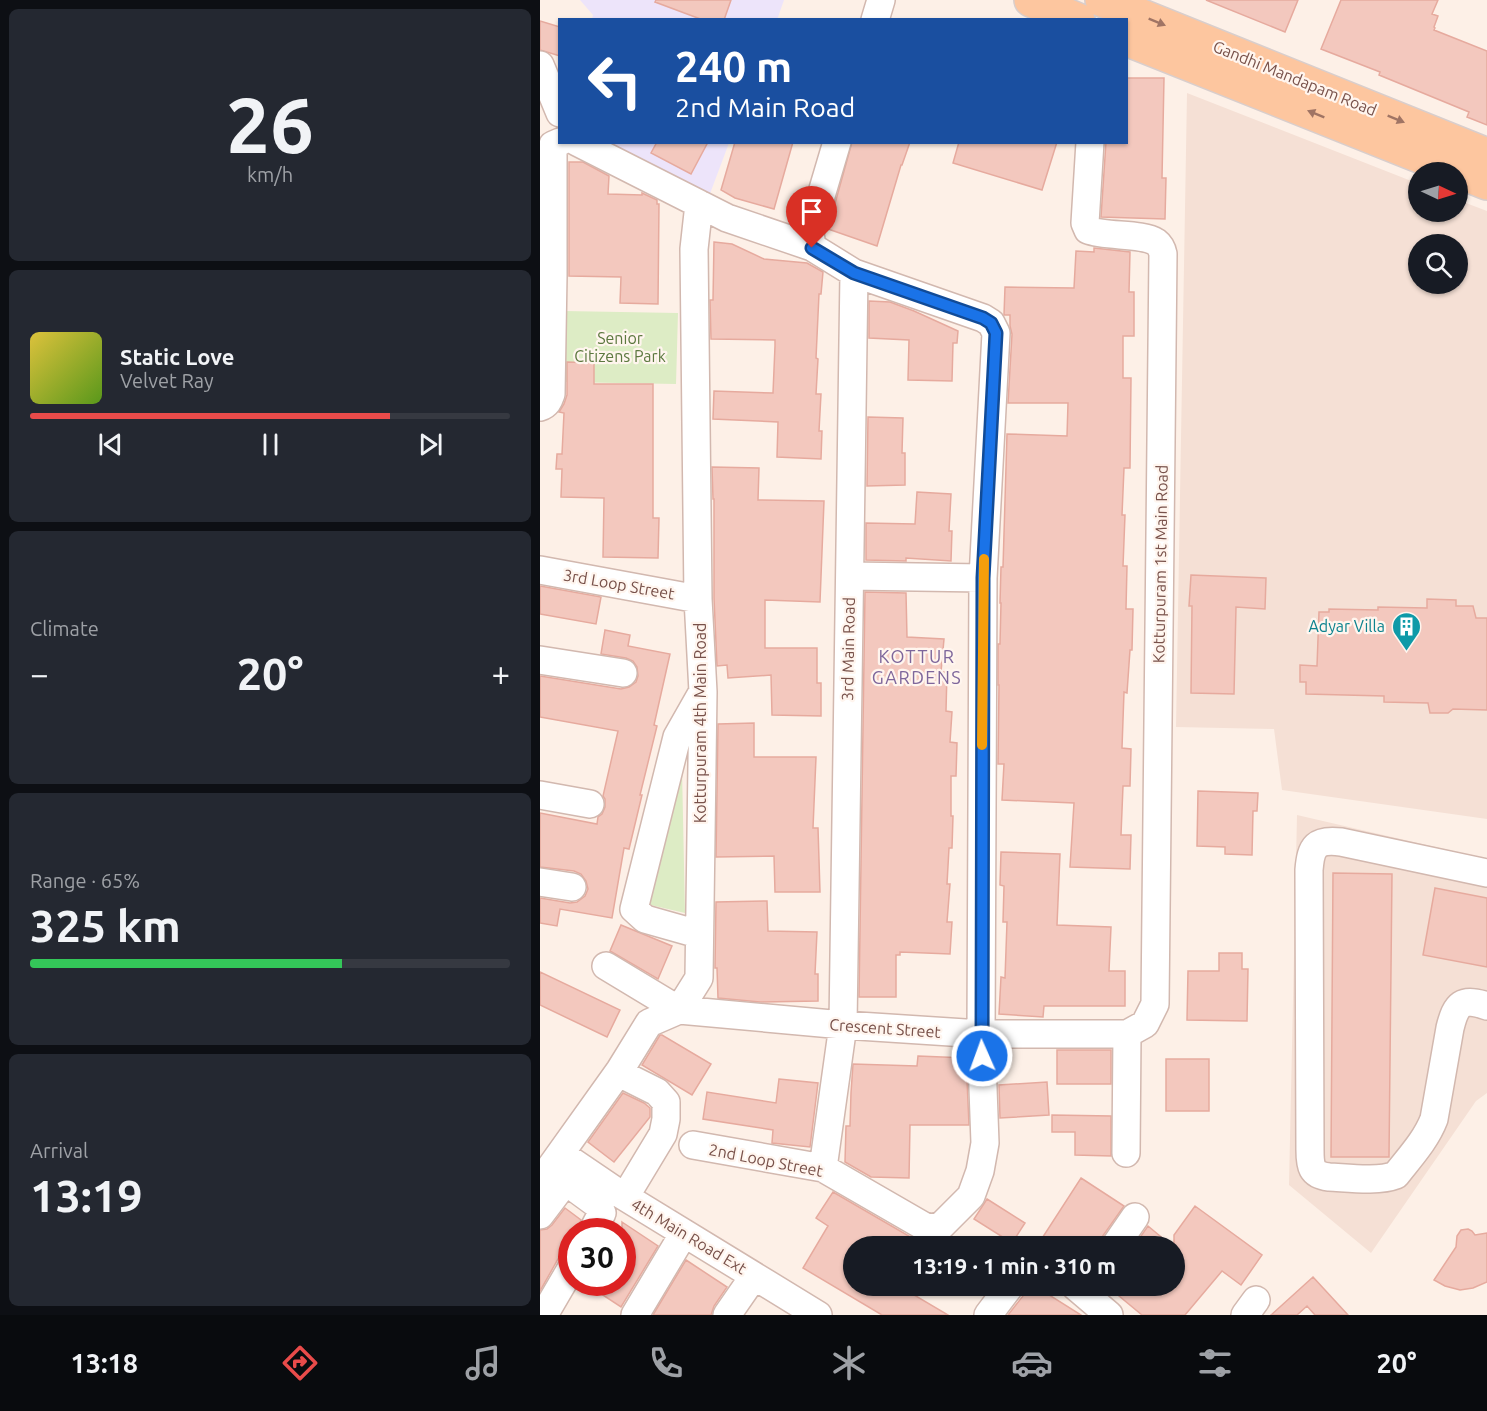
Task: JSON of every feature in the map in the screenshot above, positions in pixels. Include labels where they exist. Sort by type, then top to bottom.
[{"type":"main road","points":[[1031,0],[1073,18]]},
{"type":"main road","name":"Gandhi Mandapam Road","points":[[1103,7],[1487,155]]},
{"type":"main road","name":"Gandhi Mandapam Road","points":[[1128,40],[1487,183]]},
{"type":"street","points":[[876,18],[881,0]]},
{"type":"street","points":[[540,65],[558,108]]},
{"type":"street","points":[[540,407],[547,403],[551,394],[547,275],[553,145],[558,143]]},
{"type":"street","points":[[581,144],[699,204]]},
{"type":"street","points":[[812,248],[810,232],[836,144]]},
{"type":"street","name":"Kotturpuram 1st Main Road","points":[[1090,144],[1085,223],[1088,230],[1102,234],[1148,238],[1161,247],[1163,254],[1155,1004],[1145,1024],[1127,1034]]},
{"type":"street","name":"2nd Loop Street","points":[[693,1145],[823,1168],[927,1228],[940,1226],[971,1196],[980,1171],[986,1143],[981,1034],[983,578],[996,333],[991,323],[983,318],[854,273],[812,248],[727,218],[699,204]]},
{"type":"street","name":"Kotturpuram 4th Main Road","points":[[679,1010],[699,978],[703,692],[698,598],[694,249],[699,204]]},
{"type":"street","name":"3rd Main Road","points":[[823,1168],[843,1025],[854,273]]},
{"type":"street","name":"3rd Loop Street","points":[[540,570],[698,598]]},
{"type":"street","points":[[850,576],[983,578]]},
{"type":"street","points":[[540,660],[622,673]]},
{"type":"street","points":[[699,934],[645,919],[634,909],[676,737],[703,692]]},
{"type":"street","points":[[540,795],[590,804]]},
{"type":"street","points":[[1487,873],[1341,842],[1321,842],[1315,846],[1309,870],[1310,1150],[1312,1167],[1316,1174],[1329,1177],[1371,1178],[1390,1178],[1396,1175],[1430,1129],[1436,1109],[1450,1028],[1457,1008],[1473,1001],[1487,1006]]},
{"type":"street","points":[[540,882],[572,887]]},
{"type":"street","points":[[606,966],[679,1010]]},
{"type":"street","points":[[540,1182],[620,1070],[649,1023],[679,1010]]},
{"type":"street","name":"Crescent Street","points":[[679,1010],[843,1025],[981,1034],[1127,1034]]},
{"type":"street","points":[[1126,1153],[1127,1034]]},
{"type":"street","points":[[620,1070],[623,1075],[657,1092],[666,1102],[663,1134],[625,1197]]},
{"type":"street","name":"4th Main Road Ext","points":[[561,1154],[625,1197],[818,1315]]},
{"type":"street","points":[[540,1215],[562,1186],[572,1186],[598,1205],[602,1213],[599,1218]]},
{"type":"street","points":[[1122,1236],[1136,1217]]},
{"type":"street","points":[[635,1315],[684,1233]]},
{"type":"street","points":[[728,1315],[760,1279]]},
{"type":"street","points":[[745,1315],[760,1279]]},
{"type":"street","points":[[544,1315],[558,1291]]},
{"type":"street","points":[[988,1315],[1002,1296]]},
{"type":"street","points":[[1091,1296],[1109,1315]]},
{"type":"shaded area","points":[[580,0],[784,0],[778,18],[592,18],[593,15]]},
{"type":"shaded area","points":[[1187,93],[1408,180],[1408,222],[1468,222],[1468,204],[1487,211],[1487,819],[1282,790],[1274,729],[1176,727]]},
{"type":"shaded area","points":[[608,144],[729,144],[708,199]]},
{"type":"shaded area","points":[[1297,815],[1487,859],[1487,1093],[1476,1101],[1371,1253],[1289,1185]]},
{"type":"green space","name":"Senior Citizens Park","points":[[564,311],[678,313],[676,384],[562,382]]},
{"type":"green space","points":[[682,769],[685,913],[642,903]]},
{"type":"building","points":[[656,0],[731,0],[725,18],[698,18],[655,2]]},
{"type":"building","points":[[1206,0],[1298,0],[1285,32]]},
{"type":"building","points":[[1341,0],[1438,0],[1432,14],[1438,16],[1434,30],[1487,51],[1487,125],[1467,117],[1469,112],[1379,75],[1380,72],[1321,49]]},
{"type":"building","points":[[540,21],[558,26],[558,55],[540,50]]},
{"type":"building","points":[[1128,78],[1164,78],[1162,178],[1166,178],[1165,219],[1101,217],[1106,144],[1128,144]]},
{"type":"building","points":[[656,144],[707,144],[691,174],[651,153]]},
{"type":"building","points":[[734,144],[792,144],[774,209],[735,198],[721,190]]},
{"type":"building","points":[[851,144],[909,144],[877,246],[828,229]]},
{"type":"building","points":[[958,144],[1056,144],[1042,190],[953,163]]},
{"type":"building","points":[[569,162],[583,162],[609,176],[608,194],[642,195],[642,193],[657,200],[659,204],[658,304],[620,303],[621,277],[569,276]]},
{"type":"building","points":[[714,242],[732,244],[764,259],[807,263],[823,272],[821,294],[819,294],[816,358],[818,359],[816,394],[821,394],[819,431],[822,431],[821,459],[777,457],[778,422],[713,419],[714,391],[773,393],[775,346],[775,340],[711,339],[710,300],[713,300]]},
{"type":"building","points":[[1094,248],[1130,252],[1129,292],[1134,292],[1134,336],[1123,336],[1123,378],[1131,378],[1130,468],[1124,468],[1122,515],[1125,515],[1123,566],[1127,566],[1126,609],[1133,609],[1132,650],[1130,650],[1127,693],[1124,692],[1122,748],[1131,749],[1130,786],[1123,786],[1121,835],[1131,835],[1130,869],[1070,867],[1074,803],[1002,800],[1004,764],[998,764],[998,644],[1000,644],[1007,434],[1067,436],[1068,403],[1008,403],[1012,334],[1010,315],[1004,315],[1005,287],[1074,288],[1076,251],[1094,252]]},
{"type":"building","points":[[869,301],[890,302],[958,331],[957,343],[953,343],[952,381],[908,380],[909,340],[869,338]]},
{"type":"building","points":[[567,362],[594,363],[594,384],[653,384],[653,518],[659,518],[658,558],[603,557],[604,498],[561,497],[562,469],[556,469],[557,454],[562,454],[564,413],[559,412],[567,395]]},
{"type":"building","points":[[868,417],[903,418],[902,453],[905,453],[905,485],[867,486]]},
{"type":"building","points":[[712,467],[759,468],[758,500],[824,501],[820,602],[765,600],[765,648],[817,648],[817,683],[821,683],[821,716],[772,715],[771,675],[728,678],[727,665],[717,666]]},
{"type":"building","points":[[917,492],[951,494],[949,531],[952,531],[951,561],[906,558],[906,561],[866,560],[866,523],[915,524]]},
{"type":"building","points":[[1191,575],[1266,578],[1265,609],[1236,607],[1234,694],[1191,693],[1192,606],[1189,606]]},
{"type":"building","points":[[540,586],[601,597],[596,624],[540,614]]},
{"type":"building","points":[[865,592],[906,593],[907,637],[944,639],[941,672],[947,672],[946,711],[952,712],[950,742],[957,743],[956,776],[951,776],[952,848],[949,848],[947,884],[950,884],[947,922],[952,922],[950,954],[900,952],[900,955],[896,955],[896,997],[859,997]]},
{"type":"building","name":"Adyar Villa","points":[[1427,599],[1456,600],[1456,606],[1473,606],[1476,618],[1487,618],[1487,710],[1453,709],[1448,713],[1430,713],[1428,703],[1384,702],[1384,696],[1306,694],[1306,682],[1300,682],[1300,665],[1317,666],[1319,612],[1329,612],[1329,609],[1378,610],[1378,607],[1427,608]]},
{"type":"building","points":[[605,630],[630,635],[628,646],[670,654],[654,725],[657,726],[640,795],[642,795],[629,849],[624,848],[612,918],[560,909],[557,926],[540,923],[540,898],[577,902],[585,896],[588,889],[581,874],[540,867],[540,813],[597,824],[598,817],[605,807],[603,796],[618,731],[540,717],[540,676],[621,689],[629,687],[636,682],[637,667],[633,661],[626,658],[601,654]]},
{"type":"building","points":[[754,723],[754,757],[816,757],[813,828],[818,828],[820,892],[775,892],[774,856],[716,857],[718,724]]},
{"type":"building","points":[[1198,791],[1258,793],[1257,811],[1253,811],[1252,855],[1225,854],[1225,847],[1197,846]]},
{"type":"building","points":[[1001,852],[1060,854],[1057,925],[1111,927],[1109,971],[1125,971],[1125,1006],[1044,1006],[1043,1017],[999,1014],[1001,977],[1005,978],[1007,922],[1003,922],[1004,886],[1000,885]]},
{"type":"building","points":[[1333,873],[1392,874],[1389,1157],[1331,1157]]},
{"type":"building","points":[[1435,888],[1487,898],[1487,967],[1423,955]]},
{"type":"building","points":[[767,901],[768,931],[817,932],[815,974],[818,974],[818,1001],[760,1002],[718,998],[717,968],[715,968],[716,902]]},
{"type":"building","points":[[621,925],[672,946],[658,979],[610,951]]},
{"type":"building","points":[[1219,953],[1242,953],[1242,969],[1248,969],[1247,1021],[1187,1020],[1188,971],[1219,971]]},
{"type":"building","points":[[540,972],[620,1010],[607,1037],[540,1005]]},
{"type":"building","points":[[660,1035],[711,1064],[692,1095],[642,1065]]},
{"type":"building","points":[[1057,1050],[1111,1050],[1111,1084],[1057,1084]]},
{"type":"building","points":[[918,1056],[966,1058],[969,1125],[910,1125],[909,1178],[871,1177],[845,1162],[846,1126],[850,1126],[853,1064],[917,1066]]},
{"type":"building","points":[[1166,1059],[1209,1059],[1209,1111],[1166,1111]]},
{"type":"building","points":[[779,1079],[818,1083],[810,1147],[772,1143],[773,1130],[703,1119],[707,1092],[776,1103]]},
{"type":"building","points":[[1047,1082],[1049,1115],[1000,1118],[999,1085]]},
{"type":"building","points":[[623,1093],[650,1108],[650,1117],[614,1162],[588,1142]]},
{"type":"building","points":[[1052,1115],[1111,1116],[1111,1156],[1075,1155],[1075,1132],[1052,1132]]},
{"type":"building","points":[[1081,1178],[1124,1206],[1103,1236],[1043,1236]]},
{"type":"building","points":[[833,1192],[909,1236],[843,1236],[843,1292],[803,1268],[828,1226],[816,1218]]},
{"type":"building","points":[[987,1199],[1025,1223],[1017,1236],[1001,1236],[974,1219]]},
{"type":"building","points":[[1195,1206],[1262,1255],[1241,1285],[1222,1271],[1185,1315],[1142,1315],[1119,1296],[1185,1296],[1185,1236],[1174,1235]]},
{"type":"building","points":[[565,1208],[578,1218],[558,1218],[558,1259],[540,1291],[540,1230],[552,1225]]},
{"type":"building","points":[[1148,1226],[1160,1236],[1141,1236]]},
{"type":"building","points":[[1468,1229],[1475,1235],[1487,1233],[1487,1282],[1460,1290],[1434,1280],[1456,1247],[1457,1236],[1461,1230]]},
{"type":"building","points":[[636,1231],[658,1246],[636,1282]]},
{"type":"building","points":[[686,1260],[727,1287],[714,1306],[711,1315],[653,1315]]},
{"type":"building","points":[[1313,1277],[1348,1315],[1315,1315],[1307,1306],[1297,1315],[1271,1315]]},
{"type":"building","points":[[604,1296],[628,1296],[621,1307]]},
{"type":"building","points":[[850,1296],[916,1296],[948,1315],[882,1315]]},
{"type":"building","points":[[1023,1296],[1051,1296],[1081,1315],[1008,1315]]},
{"type":"slow traffic","points":[[982,745],[984,559]]},
{"type":"place","name":"Adyar Villa","points":[[1406,652]]},
{"type":"district","name":"KOTTUR GARDENS","points":[[917,666]]},
{"type":"route","points":[[812,248],[854,273],[983,318],[991,323],[996,333],[983,578],[982,1056]]}]
